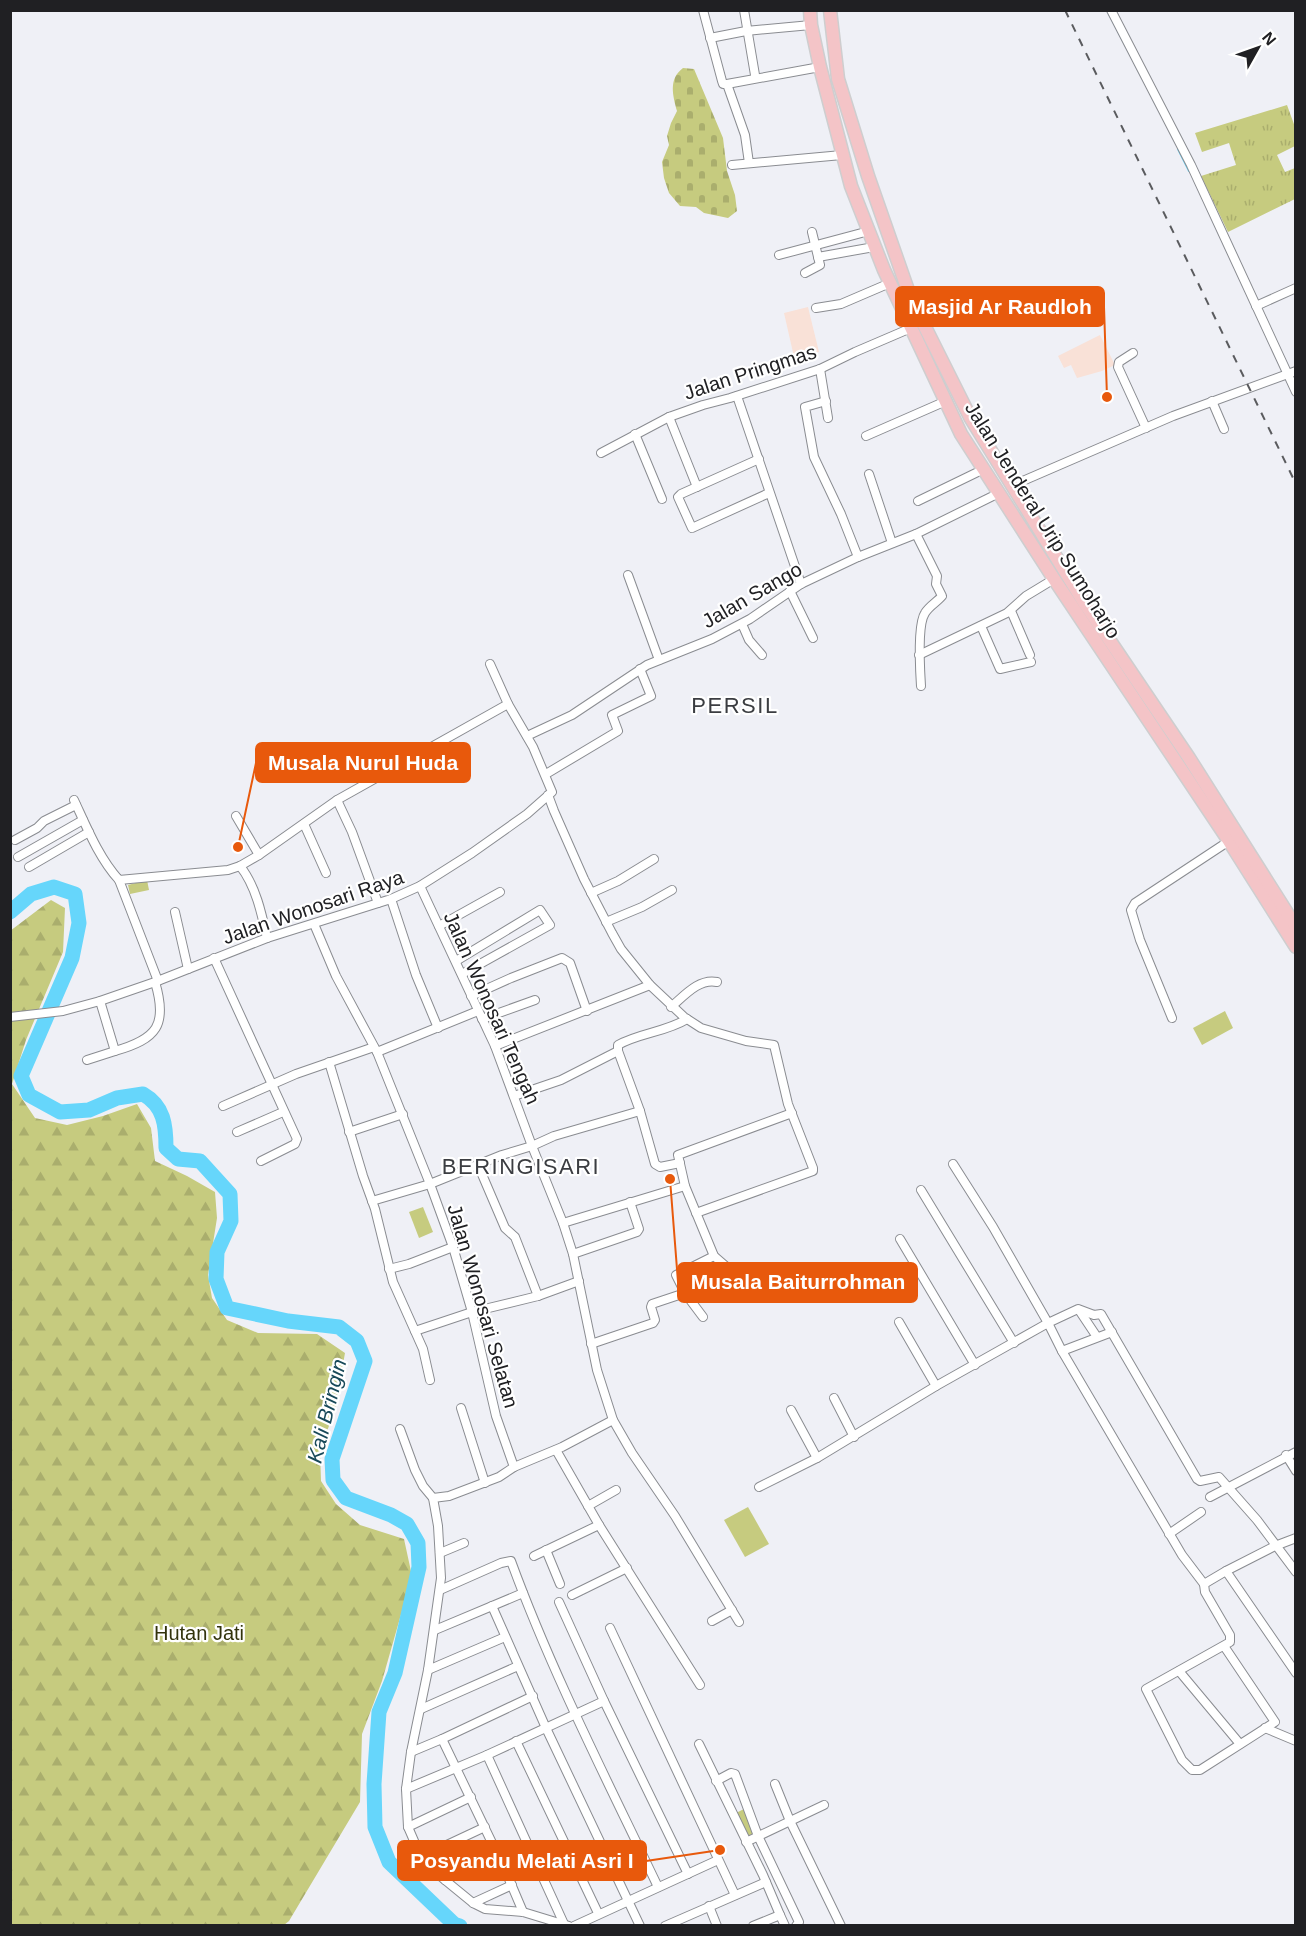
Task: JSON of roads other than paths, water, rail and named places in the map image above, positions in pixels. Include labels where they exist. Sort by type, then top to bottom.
[{"type":"highway","name":"Jalan Jenderal Urip Sumoharjo","points":[[810,10],[820,67],[851,186],[874,247],[961,434],[1054,579],[1229,841],[1296,947]]},
{"type":"highway","name":"Jalan Jenderal Urip Sumoharjo","points":[[830,10],[838,79],[868,176],[911,299],[970,417],[1084,604],[1189,758],[1296,927]]},
{"type":"street","points":[[703,10],[723,84],[820,67]]},
{"type":"street","points":[[744,10],[755,75]]},
{"type":"street","points":[[1111,10],[1191,165],[1296,392]]},
{"type":"street","points":[[710,38],[746,31],[811,25]]},
{"type":"street","points":[[727,84],[745,135],[749,163]]},
{"type":"street","points":[[732,165],[842,155]]},
{"type":"street","points":[[779,255],[869,231]]},
{"type":"street","points":[[805,273],[820,266],[812,232]]},
{"type":"street","points":[[818,257],[874,247]]},
{"type":"street","points":[[816,308],[841,304],[890,283]]},
{"type":"street","points":[[1256,306],[1296,288]]},
{"type":"street","name":"Jalan Pringmas","points":[[601,453],[669,417],[820,369],[911,328]]},
{"type":"street","points":[[1133,353],[1119,362],[1118,367],[1146,428]]},
{"type":"street","points":[[820,369],[828,418]]},
{"type":"street","points":[[1011,486],[1212,401],[1288,373]]},
{"type":"street","points":[[737,396],[801,585]]},
{"type":"street","points":[[826,401],[805,407],[814,457],[858,557]]},
{"type":"street","points":[[866,436],[946,401]]},
{"type":"street","points":[[1212,401],[1224,429]]},
{"type":"street","points":[[669,417],[697,487]]},
{"type":"street","points":[[635,434],[662,499]]},
{"type":"street","points":[[759,459],[678,496],[692,528],[769,493]]},
{"type":"street","points":[[918,501],[984,469]]},
{"type":"street","points":[[868,474],[892,543]]},
{"type":"street","name":"Jalan Sango","points":[[527,736],[572,715],[640,669],[742,624],[801,585],[858,557],[916,534],[999,493]]},
{"type":"street","points":[[916,534],[937,576],[936,584],[942,596],[924,614],[919,656],[921,686]]},
{"type":"street","points":[[628,575],[659,660]]},
{"type":"street","points":[[919,656],[1011,611],[1026,596],[1054,579]]},
{"type":"street","points":[[790,591],[813,638]]},
{"type":"street","points":[[981,626],[1000,669],[1030,658],[1011,611]]},
{"type":"street","points":[[742,624],[749,640],[762,655]]},
{"type":"street","points":[[490,664],[508,704],[546,774],[554,811],[591,893],[621,950],[650,986],[687,1019],[710,1032],[774,1045],[792,1113],[813,1168],[810,1173],[696,1213]]},
{"type":"street","points":[[546,774],[618,731],[612,714],[651,696],[640,669]]},
{"type":"street","points":[[119,880],[215,872],[240,866],[337,800],[508,704]]},
{"type":"street","name":"Jalan Wonosari Raya","points":[[10,1017],[63,1011],[100,1001],[267,938],[391,899],[420,886],[526,814],[550,794]]},
{"type":"street","points":[[337,800],[356,841],[378,903]]},
{"type":"street","points":[[15,840],[75,803],[89,832],[119,880],[156,981],[161,1003],[158,1025],[154,1032],[144,1040],[87,1060]]},
{"type":"street","points":[[236,816],[259,855]]},
{"type":"street","points":[[18,857],[84,820]]},
{"type":"street","points":[[304,824],[326,873]]},
{"type":"street","points":[[29,867],[89,832]]},
{"type":"street","points":[[27,833],[36,847]]},
{"type":"street","points":[[1172,1018],[1140,940],[1131,910],[1135,903],[1229,841]]},
{"type":"street","points":[[591,893],[618,881],[654,859]]},
{"type":"street","points":[[240,866],[246,873],[267,938]]},
{"type":"street","name":"Jalan Wonosari Tengah","points":[[420,886],[495,1046],[562,1223],[573,1254],[597,1370],[613,1420],[632,1453],[669,1506],[739,1622]]},
{"type":"street","points":[[606,922],[642,908],[672,890]]},
{"type":"street","points":[[439,926],[500,892]]},
{"type":"street","points":[[391,899],[416,975],[438,1028]]},
{"type":"street","points":[[456,961],[540,910],[549,923],[549,926],[462,974]]},
{"type":"street","points":[[175,912],[188,969]]},
{"type":"street","name":"Jalan Wonosari Selatan","points":[[314,924],[336,976],[376,1050],[430,1184],[453,1247],[472,1312],[496,1416],[514,1467]]},
{"type":"street","points":[[214,958],[297,1142],[261,1161]]},
{"type":"street","points":[[471,996],[562,958],[570,963],[587,1011]]},
{"type":"street","points":[[671,1007],[698,985],[710,981],[717,982]]},
{"type":"street","points":[[495,1046],[650,986]]},
{"type":"street","points":[[224,1106],[329,1062],[376,1050],[438,1028],[535,1000]]},
{"type":"street","points":[[100,1001],[115,1051]]},
{"type":"street","points":[[680,1163],[660,1167],[655,1164],[618,1045],[671,1027],[687,1019]]},
{"type":"street","points":[[514,1096],[561,1080],[618,1051]]},
{"type":"street","points":[[329,1062],[372,1201],[393,1282],[423,1349],[430,1380]]},
{"type":"street","points":[[372,1201],[430,1184],[554,1136],[640,1111]]},
{"type":"street","points":[[237,1132],[283,1112]]},
{"type":"street","points":[[744,1282],[714,1256],[685,1186],[678,1155],[792,1113]]},
{"type":"street","points":[[349,1132],[403,1114]]},
{"type":"street","points":[[953,1164],[993,1227],[1168,1534],[1204,1584],[1205,1592],[1230,1635],[1230,1642],[1224,1646],[1146,1689],[1182,1760],[1192,1770],[1200,1770],[1275,1722],[1224,1646]]},
{"type":"street","points":[[478,1165],[505,1228],[515,1237],[538,1296]]},
{"type":"street","points":[[562,1223],[685,1186]]},
{"type":"street","points":[[921,1190],[1014,1343]]},
{"type":"street","points":[[573,1254],[637,1232],[639,1229],[630,1202]]},
{"type":"street","points":[[900,1239],[975,1365]]},
{"type":"street","points":[[389,1269],[453,1247]]},
{"type":"street","points":[[703,1317],[685,1293],[676,1275],[714,1256]]},
{"type":"street","points":[[415,1331],[472,1312],[538,1296],[579,1281]]},
{"type":"street","points":[[591,1344],[653,1323],[655,1320],[652,1304],[685,1293]]},
{"type":"street","points":[[1078,1309],[1097,1337]]},
{"type":"street","points":[[759,1487],[817,1458],[936,1386],[1048,1323],[1078,1309],[1095,1315],[1101,1314],[1197,1479],[1200,1481],[1218,1477],[1257,1520],[1296,1572]]},
{"type":"street","points":[[899,1322],[936,1386]]},
{"type":"street","points":[[1062,1351],[1112,1332]]},
{"type":"street","points":[[834,1398],[854,1437]]},
{"type":"street","points":[[461,1408],[484,1483]]},
{"type":"street","points":[[791,1410],[817,1458]]},
{"type":"street","points":[[434,1498],[449,1496],[499,1477],[514,1467],[556,1450],[613,1420]]},
{"type":"street","points":[[400,1429],[415,1470],[423,1486],[434,1498],[440,1553],[440,1590],[435,1630],[406,1789],[408,1827],[421,1857],[429,1867],[473,1903],[485,1909],[523,1912],[569,1925],[718,1860]]},
{"type":"street","points":[[556,1450],[599,1525],[700,1685]]},
{"type":"street","points":[[1210,1497],[1286,1455],[1296,1452]]},
{"type":"street","points":[[1286,1455],[1296,1471]]},
{"type":"street","points":[[588,1506],[615,1491]]},
{"type":"street","points":[[1168,1534],[1201,1512]]},
{"type":"street","points":[[534,1556],[599,1525]]},
{"type":"street","points":[[1204,1584],[1275,1546],[1296,1538]]},
{"type":"street","points":[[440,1553],[465,1543]]},
{"type":"street","points":[[546,1550],[560,1584]]},
{"type":"street","points":[[440,1590],[501,1563],[511,1561],[576,1713],[658,1887]]},
{"type":"street","points":[[572,1595],[627,1568]]},
{"type":"street","points":[[1226,1572],[1296,1673]]},
{"type":"street","points":[[435,1630],[523,1593]]},
{"type":"street","points":[[559,1602],[688,1874]]},
{"type":"street","points":[[492,1606],[546,1728],[640,1926]]},
{"type":"street","points":[[712,1622],[732,1610]]},
{"type":"street","points":[[610,1628],[735,1895]]},
{"type":"street","points":[[428,1670],[505,1637]]},
{"type":"street","points":[[421,1709],[518,1666]]},
{"type":"street","points":[[1179,1671],[1240,1744]]},
{"type":"street","points":[[411,1752],[533,1696]]},
{"type":"street","points":[[406,1789],[487,1755],[604,1701]]},
{"type":"street","points":[[1265,1728],[1296,1741]]},
{"type":"street","points":[[442,1739],[523,1912]]},
{"type":"street","points":[[516,1741],[598,1913]]},
{"type":"street","points":[[699,1744],[786,1926]]},
{"type":"street","points":[[487,1755],[569,1925]]},
{"type":"street","points":[[716,1781],[731,1773],[735,1774],[758,1836],[799,1922],[796,1926]]},
{"type":"street","points":[[775,1784],[790,1821],[841,1926]]},
{"type":"street","points":[[408,1827],[471,1797]]},
{"type":"street","points":[[746,1842],[824,1805]]},
{"type":"street","points":[[421,1857],[485,1827]]},
{"type":"street","points":[[445,1880],[499,1857]]},
{"type":"street","points":[[665,1926],[674,1924],[735,1895],[765,1879],[774,1870]]},
{"type":"street","points":[[473,1903],[512,1885]]},
{"type":"street","points":[[708,1906],[717,1926]]},
{"type":"street","points":[[753,1926],[780,1915]]},
{"type":"waterway","points":[[1107,10],[1157,106]]},
{"type":"waterway","points":[[1178,149],[1189,171]]},
{"type":"waterway","name":"Kali Bringin","points":[[10,912],[31,894],[54,887],[75,894],[79,923],[72,958],[21,1076],[29,1095],[60,1112],[89,1110],[117,1098],[143,1094],[150,1099],[160,1110],[166,1148],[178,1159],[200,1161],[230,1194],[231,1221],[217,1252],[216,1279],[227,1308],[288,1321],[339,1327],[357,1341],[365,1361],[332,1459],[333,1480],[346,1498],[391,1515],[407,1524],[418,1543],[419,1567],[395,1673],[379,1712],[374,1784],[375,1827],[389,1862],[454,1924],[460,1926]]},
{"type":"railway","points":[[1065,10],[1296,484]]},
{"type":"place","name":"Masjid Ar Raudloh","points":[[1107,397]]},
{"type":"place","name":"Musala Nurul Huda","points":[[238,847]]},
{"type":"place","name":"Musala Baiturrohman","points":[[670,1179]]},
{"type":"place","name":"Posyandu Melati Asri I","points":[[720,1850]]},
{"type":"district","name":"PERSIL","points":[[735,705]]},
{"type":"district","name":"BERINGISARI","points":[[521,1166]]},
{"type":"park label","name":"Hutan Jati","points":[[199,1633]]}]
